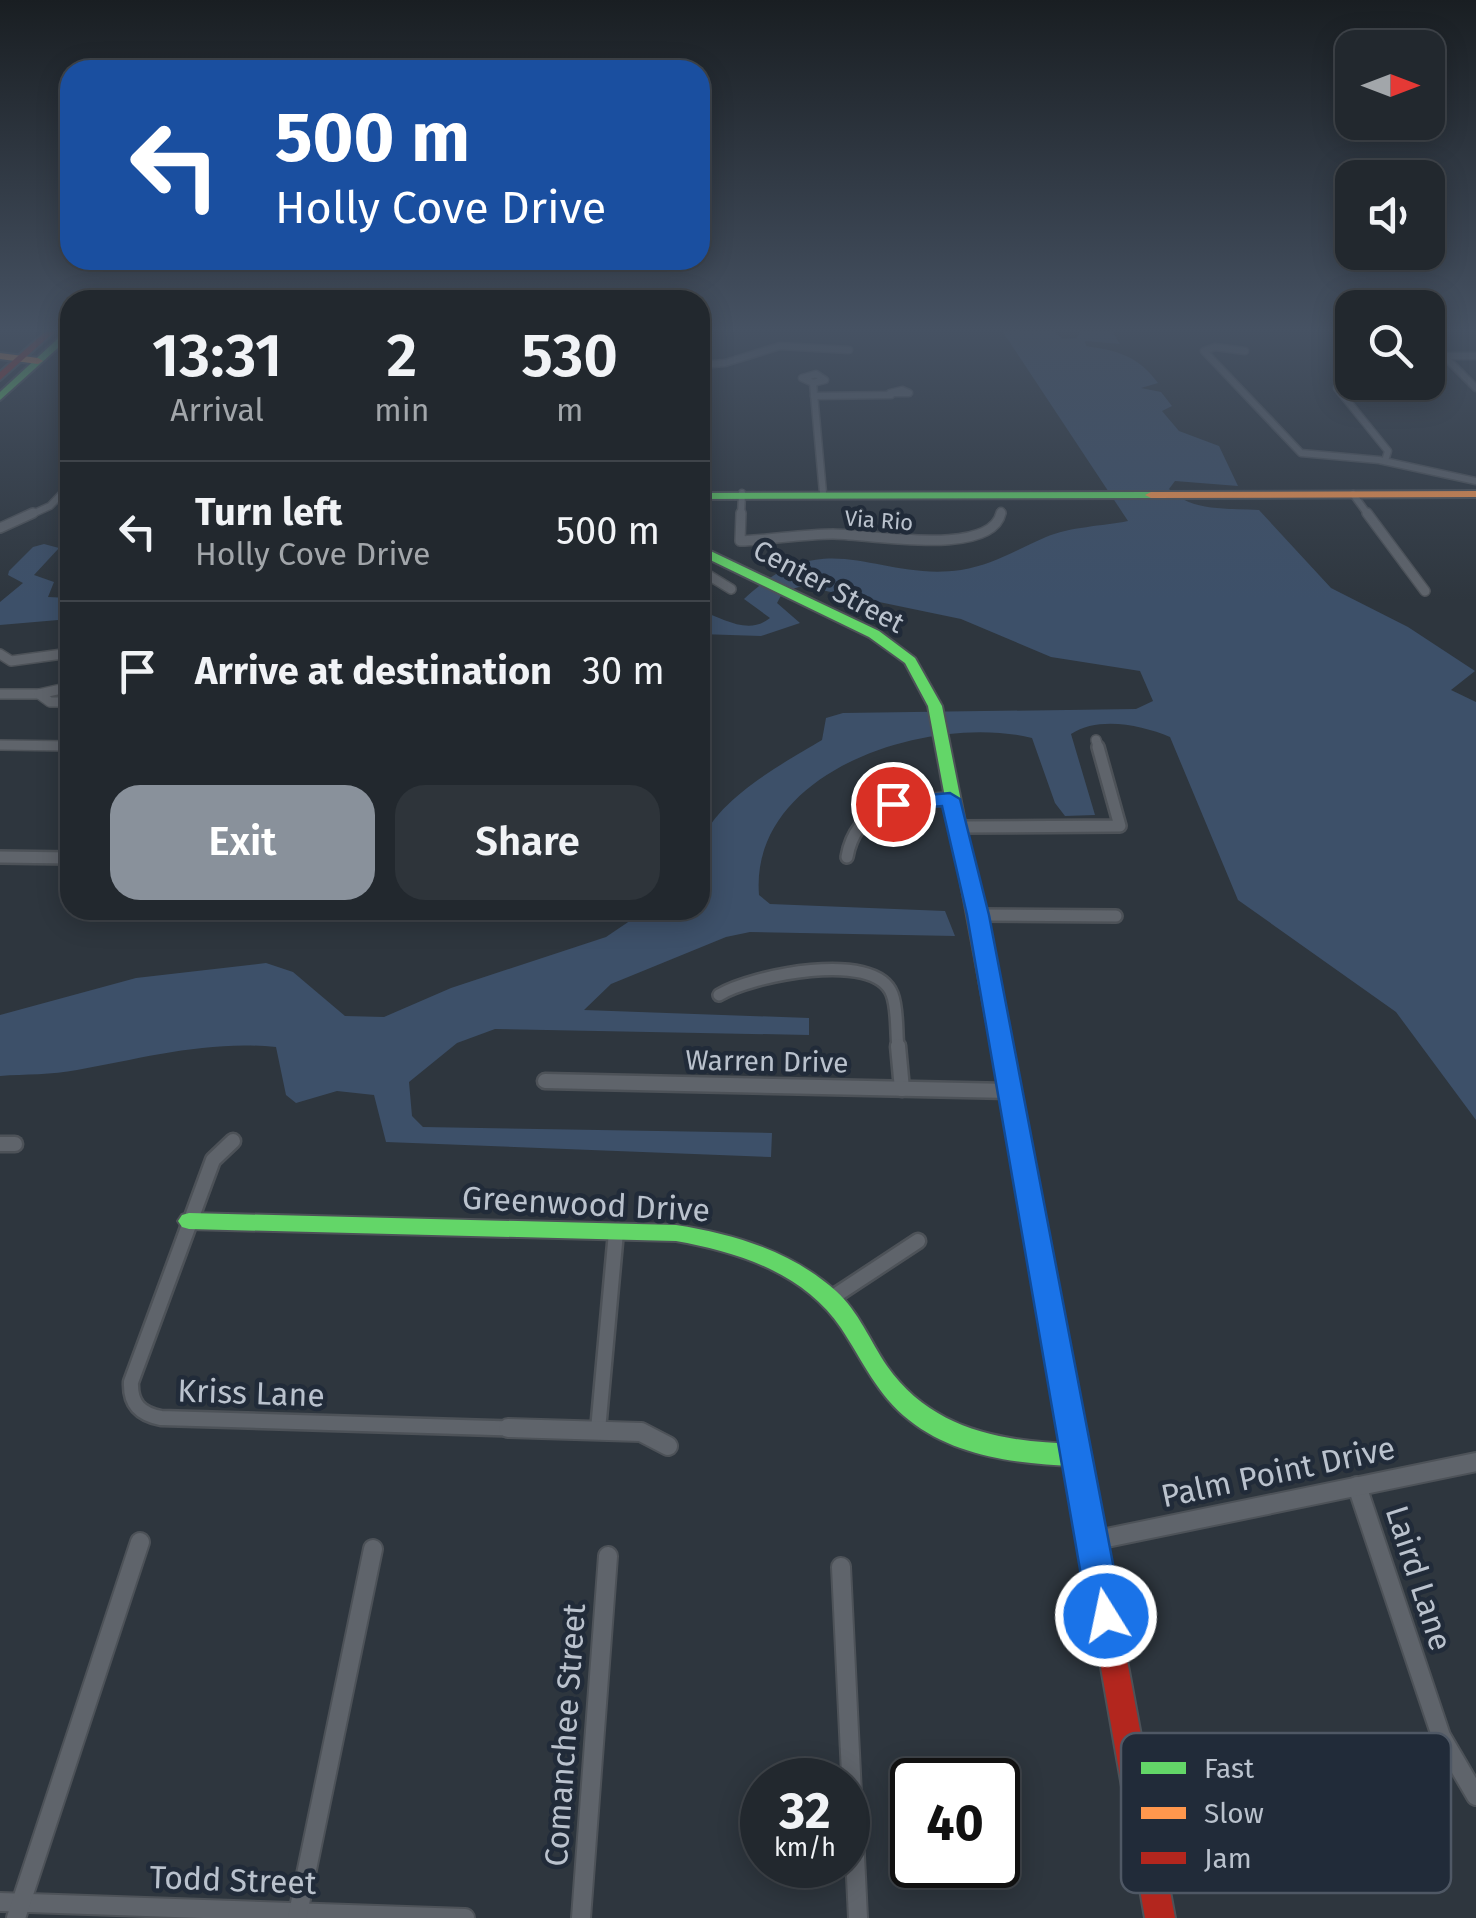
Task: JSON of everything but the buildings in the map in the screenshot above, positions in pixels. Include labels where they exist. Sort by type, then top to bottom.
[{"type":"street","points":[[816,422],[823,493]]},
{"type":"street","points":[[1270,422],[1301,454],[1385,461],[1476,481]]},
{"type":"street","points":[[1364,422],[1386,448],[1385,461]]},
{"type":"street","name":"Via Rio","points":[[742,493],[740,541],[850,534],[924,541],[956,538],[991,530],[1001,519],[1002,511]]},
{"type":"street","points":[[1352,494],[1425,591]]},
{"type":"street","points":[[710,495],[1476,494]]},
{"type":"street","points":[[0,528],[45,509],[60,495]]},
{"type":"street","name":"Center Street","points":[[710,555],[874,634],[910,661],[927,686],[936,712],[950,799],[978,915],[1127,1733]]},
{"type":"street","points":[[710,576],[732,589]]},
{"type":"street","points":[[0,654],[11,661]]},
{"type":"street","points":[[0,671],[11,661],[60,654]]},
{"type":"street","points":[[0,694],[39,694],[60,689]]},
{"type":"street","points":[[39,694],[50,702],[60,702]]},
{"type":"street","points":[[958,827],[1120,826],[1096,740]]},
{"type":"street","points":[[0,745],[60,746]]},
{"type":"street","points":[[847,856],[851,832],[870,814],[902,802],[950,799]]},
{"type":"street","points":[[0,857],[60,858]]},
{"type":"street","points":[[978,915],[1116,916]]},
{"type":"street","points":[[719,995],[734,983],[764,975],[877,977],[892,993],[902,1088]]},
{"type":"street","name":"Warren Drive","points":[[545,1080],[1010,1091]]},
{"type":"street","name":"Kriss Lane","points":[[232,1140],[213,1160],[131,1382],[132,1402],[149,1416],[641,1432],[668,1446]]},
{"type":"street","name":"Greenwood Drive","points":[[190,1221],[676,1233],[730,1243],[781,1263],[830,1300],[848,1319],[894,1392],[932,1425],[994,1450],[1076,1454]]},
{"type":"street","points":[[598,1430],[616,1232]]},
{"type":"street","points":[[830,1300],[918,1241]]},
{"type":"street","name":"Palm Point Drive","points":[[1092,1541],[1476,1462]]},
{"type":"street","name":"Laird Lane","points":[[1357,1486],[1440,1733]]},
{"type":"street","points":[[19,1910],[140,1542]]},
{"type":"street","points":[[297,1915],[373,1549]]},
{"type":"street","name":"Comanchee Street","points":[[580,1918],[608,1556]]},
{"type":"street","points":[[841,1567],[858,1918]]},
{"type":"street","name":"Laird Lane","points":[[1451,1753],[1476,1796]]},
{"type":"street","name":"Center Street","points":[[1155,1893],[1160,1918]]},
{"type":"street","name":"Todd Street","points":[[0,1902],[19,1910],[465,1918]]},
{"type":"water","points":[[1062,422],[1171,422],[1179,431],[1219,446],[1238,486],[1175,481],[1169,489],[1199,505],[1259,510],[1331,588],[1408,627],[1475,671],[1451,690],[1476,702],[1476,1120],[1396,1012],[1238,900],[1170,737],[1120,724],[1094,725],[1071,734],[1095,815],[1065,816],[1055,803],[1032,738],[991,732],[946,734],[899,743],[854,760],[815,783],[783,814],[764,851],[759,895],[770,904],[945,911],[955,936],[750,932],[726,937],[611,984],[584,1010],[809,1018],[809,1035],[495,1029],[457,1043],[409,1082],[412,1116],[423,1127],[772,1133],[771,1157],[386,1142],[374,1095],[337,1091],[296,1103],[286,1095],[276,1047],[201,1048],[68,1072],[0,1076],[0,1015],[136,978],[266,963],[293,972],[345,1016],[384,1017],[451,988],[606,937],[631,920],[710,920],[710,826],[751,785],[822,740],[826,718],[843,713],[1136,709],[1153,701],[1140,671],[1051,657],[961,619],[802,586],[783,592],[777,603],[800,623],[761,636],[710,634],[710,615],[745,626],[762,623],[770,618],[744,599],[773,576],[800,563],[851,560],[902,569],[961,570],[994,561],[1055,534],[1128,521]]},
{"type":"water","points":[[44,544],[59,548],[34,575],[54,582],[48,597],[60,598],[60,620],[0,625],[0,602],[23,583],[8,575],[9,571],[33,547]]},
{"type":"traffic: fast","points":[[710,496],[1151,495]]},
{"type":"traffic: fast","points":[[710,555],[874,634],[910,661],[935,706],[1023,1163]]},
{"type":"traffic: fast","points":[[189,1221],[676,1233],[717,1241],[776,1262],[829,1298],[898,1397],[942,1429],[993,1447],[1076,1455]]},
{"type":"traffic: slow","points":[[1151,495],[1476,494]]},
{"type":"traffic: slow","points":[[1023,1163],[1092,1542]]},
{"type":"traffic: jam","points":[[1092,1542],[1127,1733]]},
{"type":"traffic: jam","points":[[1155,1893],[1160,1918]]},
{"type":"route","points":[[893,804],[950,799],[958,827],[978,915],[1106,1616]]}]
